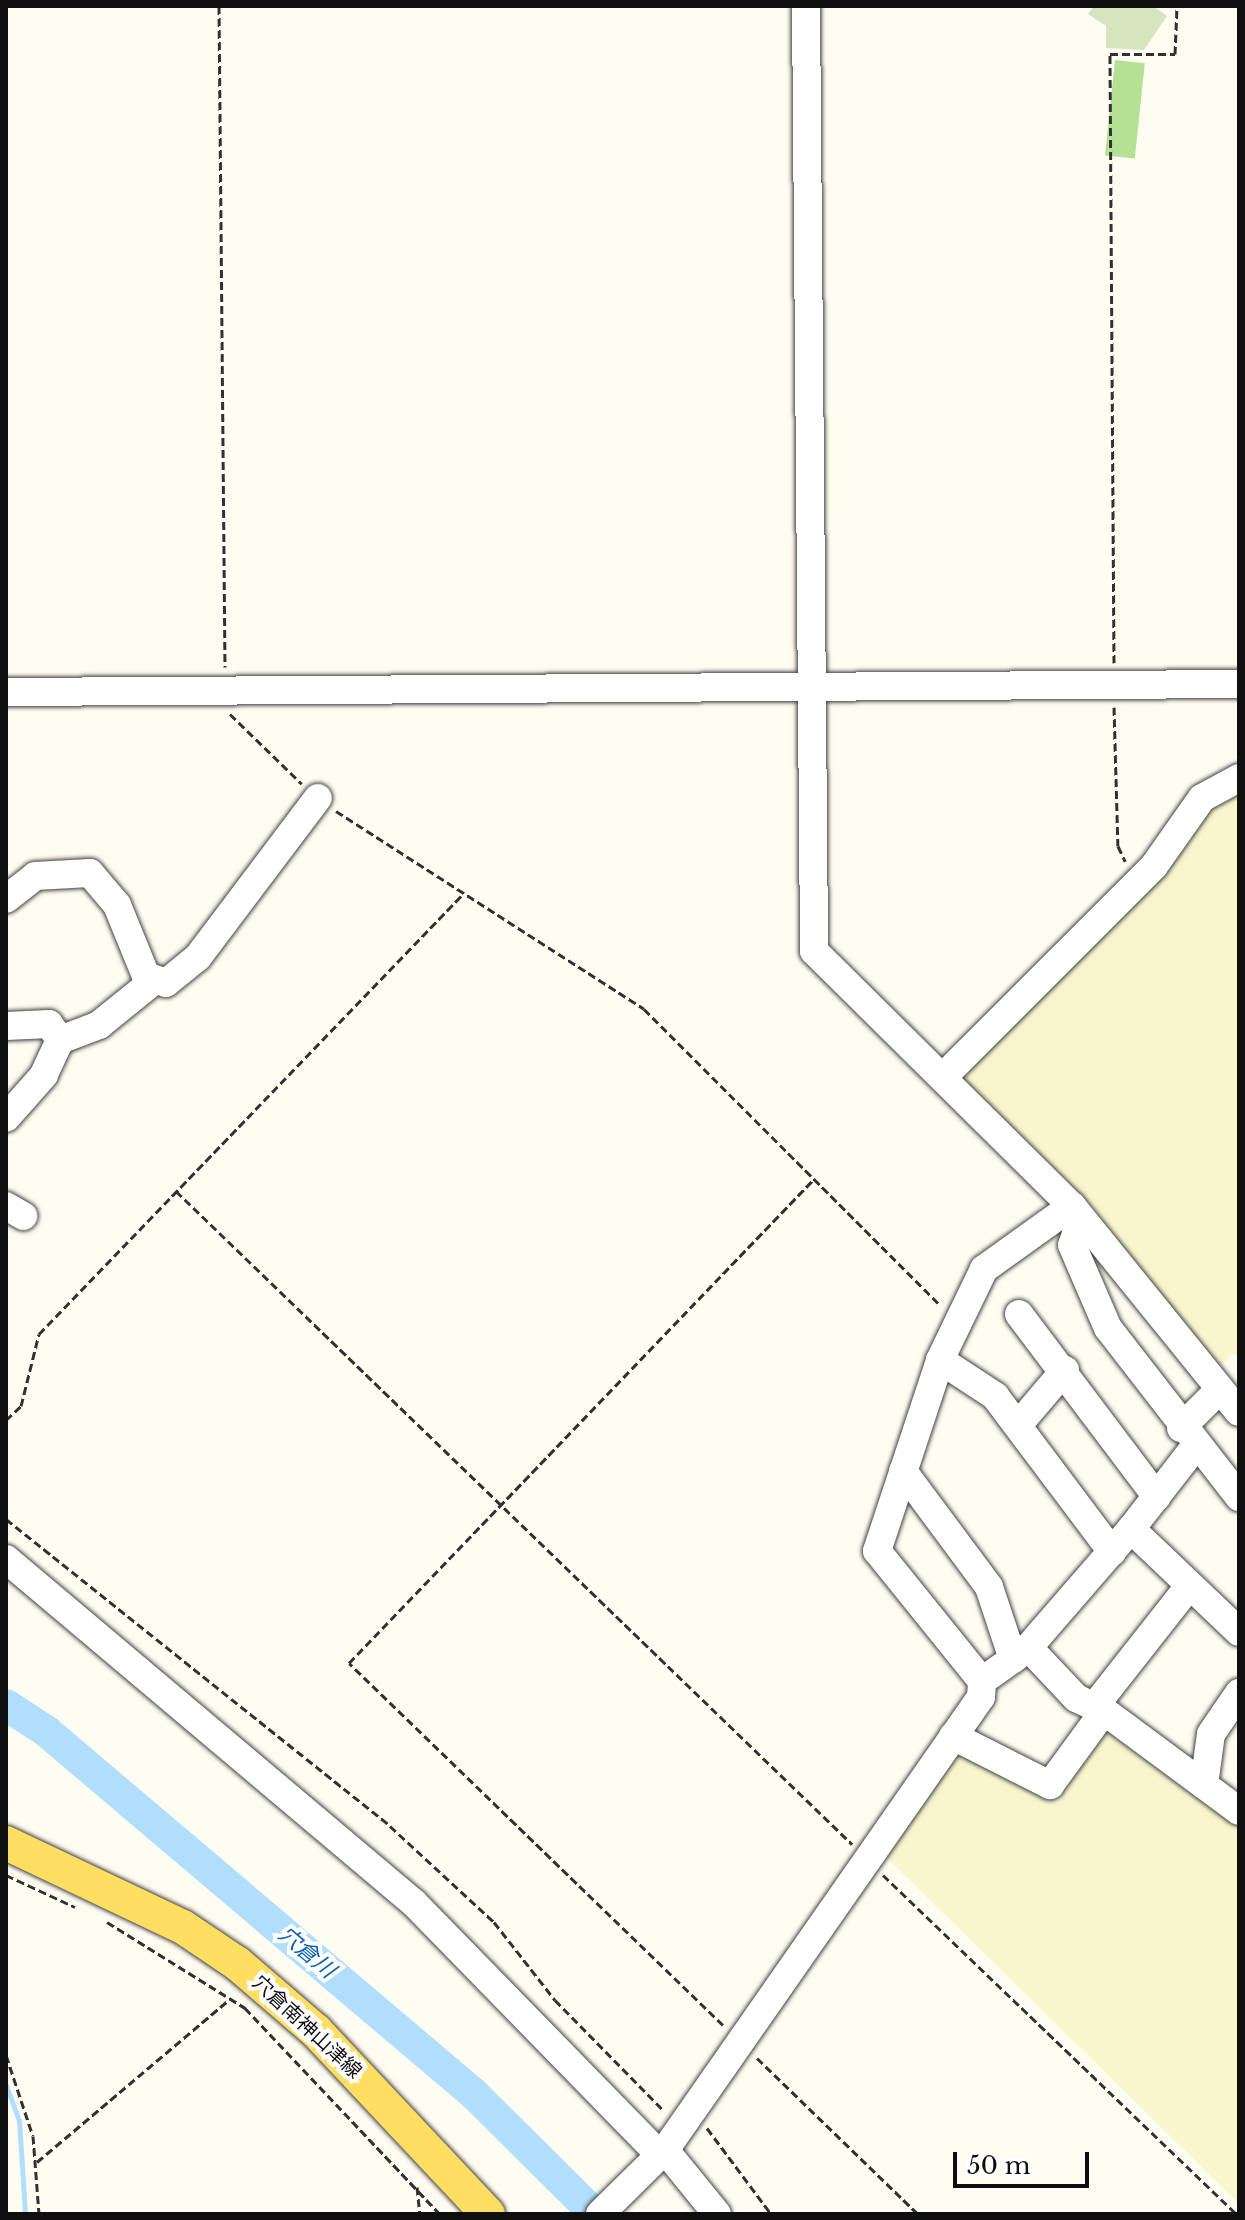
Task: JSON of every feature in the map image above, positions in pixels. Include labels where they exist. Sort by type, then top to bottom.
[{"type":"main road","name":"穴倉南神山津線","points":[[6,1843],[183,1927],[263,1983],[488,2214]]},
{"type":"street","points":[[806,6],[814,951],[1077,1212],[1218,1391],[1239,1412]]},
{"type":"street","points":[[6,692],[225,694],[1239,684]]},
{"type":"street","points":[[943,1077],[1138,879],[1202,798],[1239,778]]},
{"type":"street","points":[[11,1115],[60,1040],[99,1025],[151,983],[166,983],[198,957],[318,798]]},
{"type":"street","points":[[6,899],[35,876],[90,873],[117,905],[151,983]]},
{"type":"street","points":[[6,1026],[49,1024],[60,1040]]},
{"type":"street","points":[[600,2214],[671,2140],[981,1697],[982,1681],[877,1551],[940,1360],[984,1269],[1077,1212]]},
{"type":"street","points":[[1077,1212],[1072,1245],[1093,1302],[1188,1438],[1239,1497]]},
{"type":"street","points":[[1019,1314],[1065,1370],[1157,1497]]},
{"type":"street","points":[[940,1360],[986,1386],[1019,1424],[1112,1552]]},
{"type":"street","points":[[1019,1424],[1065,1370]]},
{"type":"street","points":[[982,1681],[1021,1653],[1131,1529],[1157,1497],[1188,1438],[1218,1391]]},
{"type":"street","points":[[903,1471],[989,1587],[1021,1653],[1239,1811]]},
{"type":"street","points":[[1131,1529],[1239,1632]]},
{"type":"street","points":[[6,1559],[435,1922],[671,2140],[717,2214]]},
{"type":"street","points":[[953,1736],[1050,1785],[1099,1709],[1190,1585]]},
{"type":"street","points":[[1204,1785],[1211,1734],[1239,1693]]},
{"type":"path","points":[[219,6],[225,694],[245,733],[318,798],[462,895],[644,1009],[959,1325]]},
{"type":"path","points":[[1138,879],[1118,846],[1110,54],[1175,54],[1177,6]]},
{"type":"path","points":[[6,1420],[21,1406],[39,1334],[462,895]]},
{"type":"path","points":[[814,1179],[349,1663],[918,2214]]},
{"type":"path","points":[[176,1191],[1236,2214]]},
{"type":"path","points":[[6,1519],[390,1826],[494,1922],[671,2140],[771,2214]]},
{"type":"path","points":[[6,1875],[87,1912]]},
{"type":"path","points":[[101,1918],[186,1965],[318,2077],[440,2214]]},
{"type":"path","points":[[37,2162],[229,2000]]},
{"type":"path","points":[[6,2055],[37,2162],[39,2214]]},
{"type":"path","points":[[417,2187],[420,2214]]},
{"type":"shaded area","points":[[1239,788],[1239,1359],[1234,1354],[1217,1369],[1092,1205],[954,1076],[1191,822]]},
{"type":"shaded area","points":[[1107,1726],[1239,1827],[1239,2204],[885,1856],[954,1753],[1058,1802]]},
{"type":"green space","points":[[1094,6],[1153,6],[1167,16],[1144,50],[1106,48],[1106,26],[1088,14]]},
{"type":"green space","points":[[1115,60],[1145,63],[1135,159],[1105,155]]},
{"type":"waterway","name":"穴倉川","points":[[6,1705],[46,1731],[474,2094],[595,2214]]},
{"type":"waterway","points":[[6,2085],[19,2120],[25,2214]]}]
